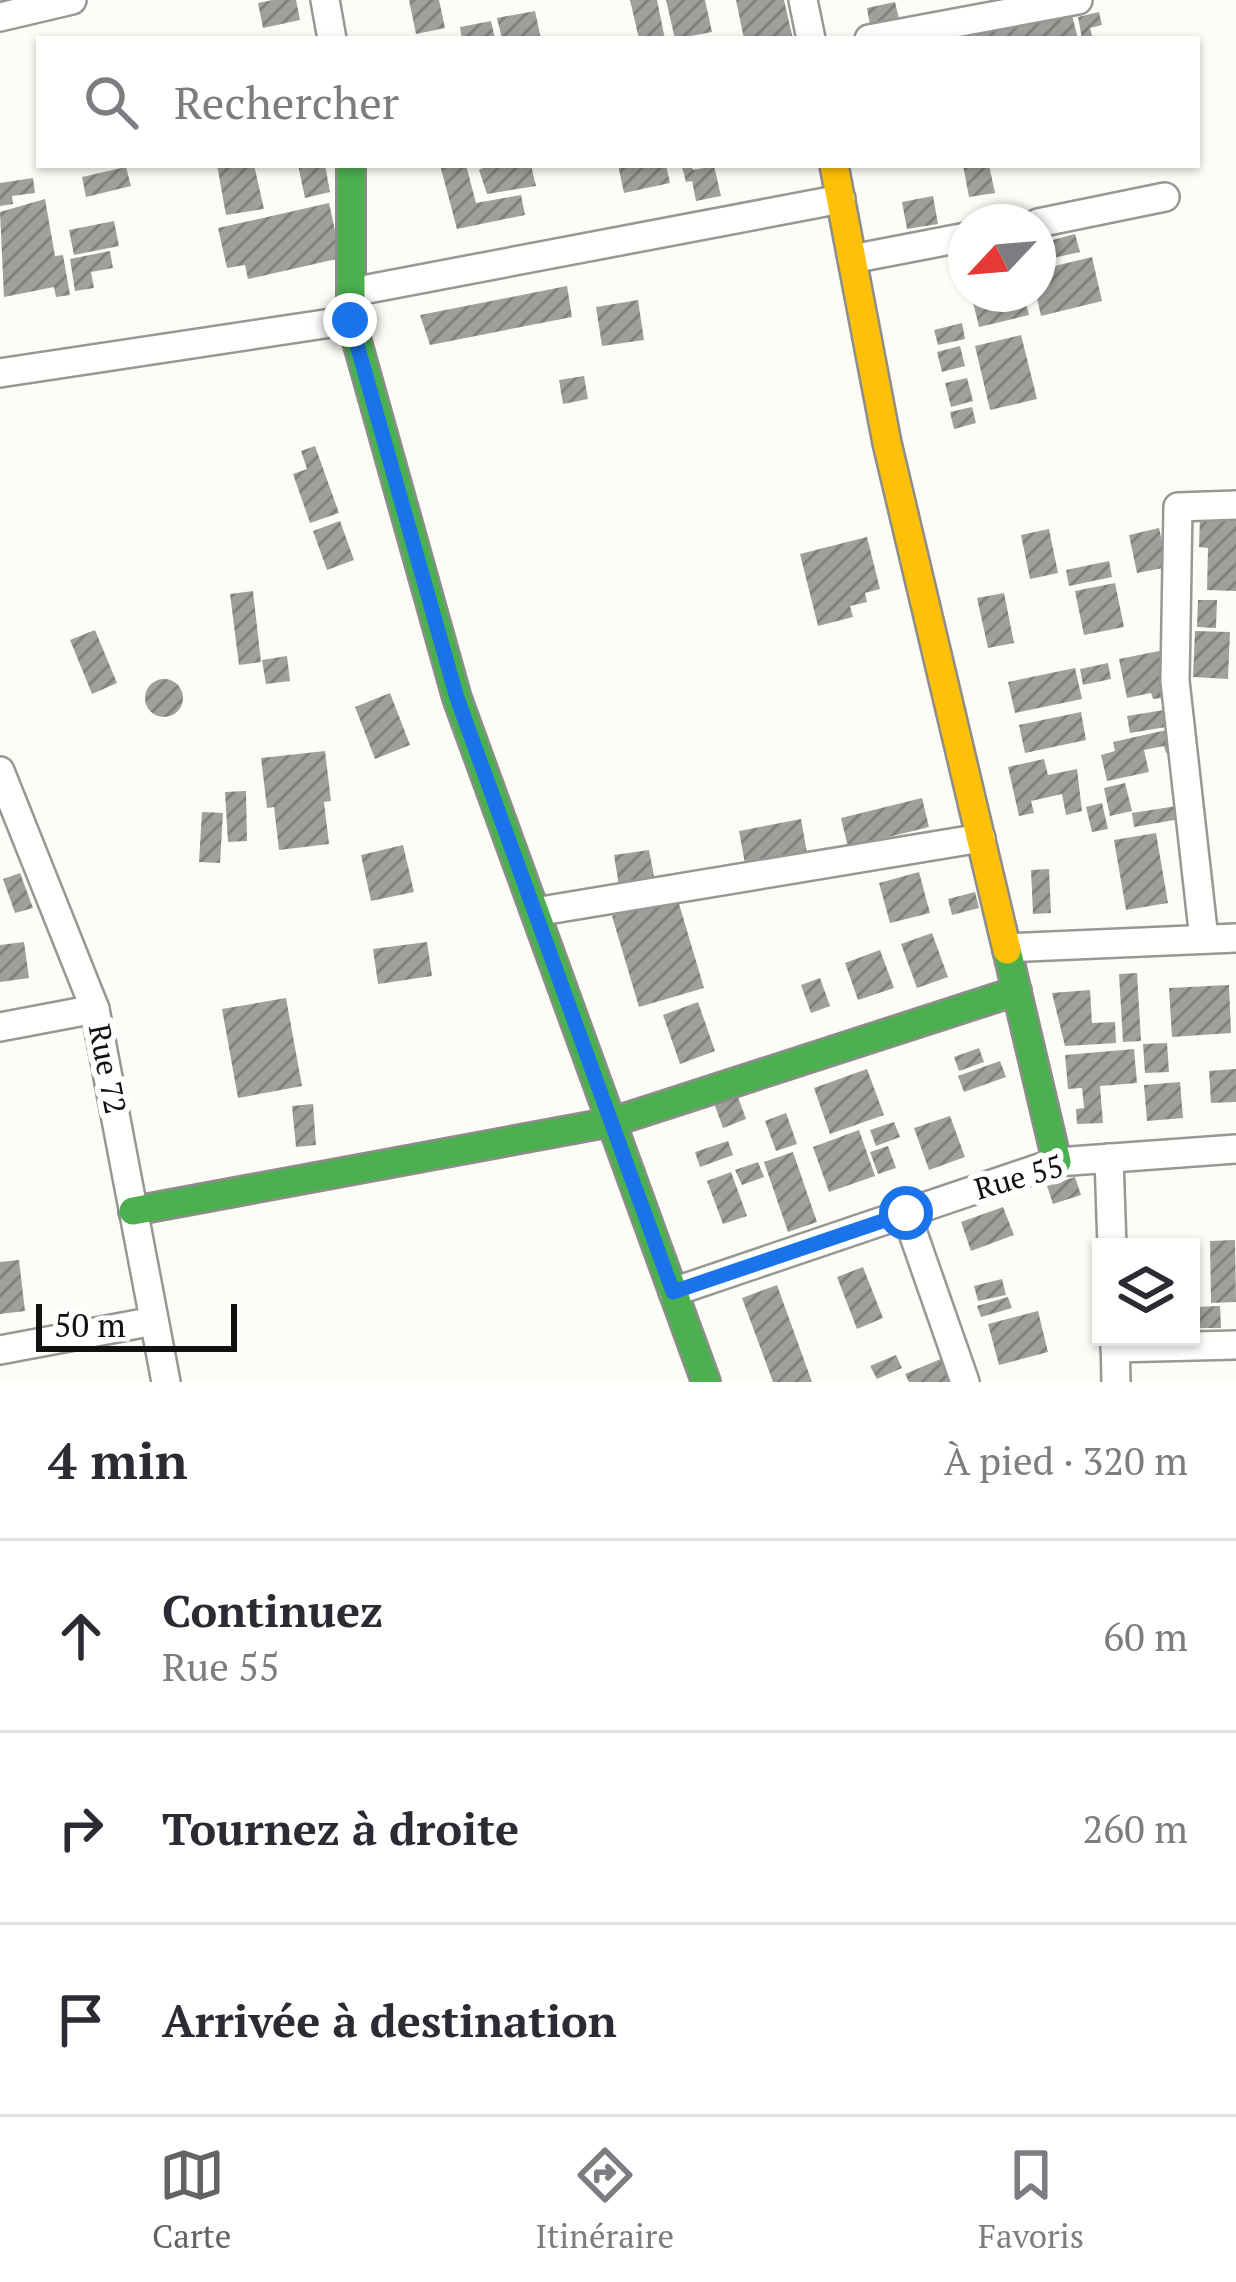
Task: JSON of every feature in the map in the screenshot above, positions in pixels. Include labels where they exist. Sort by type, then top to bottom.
[{"type":"street","points":[[0,17],[72,0]]},
{"type":"street","points":[[325,0],[331,36]]},
{"type":"street","points":[[803,0],[810,36]]},
{"type":"street","points":[[885,36],[1078,0]]},
{"type":"street","points":[[351,168],[351,306],[457,698],[706,1382]]},
{"type":"street","points":[[835,168],[887,443],[1057,1162]]},
{"type":"street","points":[[1056,219],[1165,197]]},
{"type":"street","points":[[0,373],[351,306],[841,199]]},
{"type":"street","points":[[852,260],[948,241]]},
{"type":"street","points":[[1204,939],[1175,681],[1178,507],[1236,505]]},
{"type":"street","name":"Rue 72","points":[[0,771],[95,1009],[166,1382]]},
{"type":"street","points":[[535,912],[981,838]]},
{"type":"street","points":[[1007,948],[1236,938]]},
{"type":"street","points":[[133,1211],[612,1122],[1017,992]]},
{"type":"street","points":[[0,1027],[95,1009]]},
{"type":"street","name":"Rue 55","points":[[673,1292],[1057,1162],[1236,1149]]},
{"type":"street","points":[[1109,1158],[1112,1238]]},
{"type":"street","points":[[906,1213],[965,1382]]},
{"type":"street","points":[[0,1350],[154,1321]]},
{"type":"street","points":[[1200,1344],[1236,1345]]},
{"type":"street","points":[[1115,1346],[1116,1382]]},
{"type":"building","points":[[296,0],[300,20],[263,28],[258,3]]},
{"type":"building","points":[[409,0],[439,0],[445,28],[416,34]]},
{"type":"building","points":[[630,0],[657,0],[664,36],[638,36]]},
{"type":"building","points":[[666,0],[705,0],[712,32],[674,36]]},
{"type":"building","points":[[736,0],[784,0],[792,36],[743,36]]},
{"type":"building","points":[[895,2],[899,19],[870,25],[867,8]]},
{"type":"building","points":[[535,11],[540,36],[501,36],[497,18]]},
{"type":"building","points":[[1099,12],[1102,25],[1090,28],[1092,36],[1081,36],[1078,17]]},
{"type":"building","points":[[1072,15],[1077,36],[975,36]]},
{"type":"building","points":[[491,21],[494,36],[462,36],[460,27]]},
{"type":"building","points":[[126,168],[131,186],[86,197],[82,177]]},
{"type":"building","points":[[218,168],[255,168],[264,209],[226,215]]},
{"type":"building","points":[[299,168],[326,168],[330,192],[305,198]]},
{"type":"building","points":[[441,168],[467,168],[476,203],[521,195],[525,215],[457,229]]},
{"type":"building","points":[[532,168],[536,186],[487,194],[479,170]]},
{"type":"building","points":[[619,168],[667,168],[670,183],[624,193]]},
{"type":"building","points":[[682,168],[714,168],[721,196],[696,201],[692,181],[686,182]]},
{"type":"building","points":[[964,168],[990,168],[995,193],[969,197]]},
{"type":"building","points":[[33,178],[35,193],[12,196],[13,204],[0,206],[0,183]]},
{"type":"building","points":[[933,196],[938,224],[907,229],[902,202]]},
{"type":"building","points":[[45,199],[55,256],[63,255],[70,295],[56,297],[54,287],[4,297],[0,212]]},
{"type":"building","points":[[329,203],[341,258],[248,279],[245,265],[227,268],[218,228]]},
{"type":"building","points":[[114,221],[119,246],[74,255],[69,230]]},
{"type":"building","points":[[1075,234],[1080,252],[1056,257],[1056,239]]},
{"type":"building","points":[[110,251],[113,268],[91,272],[94,288],[75,291],[70,259]]},
{"type":"building","points":[[1092,257],[1102,301],[1041,316],[1040,312],[1056,312],[1056,266]]},
{"type":"building","points":[[567,286],[572,317],[430,345],[420,315]]},
{"type":"building","points":[[638,300],[644,340],[602,346],[596,307]]},
{"type":"building","points":[[975,312],[1028,312],[1029,315],[979,327]]},
{"type":"building","points":[[962,323],[965,339],[938,345],[934,330]]},
{"type":"building","points":[[1021,335],[1037,399],[990,410],[975,346]]},
{"type":"building","points":[[960,346],[965,366],[942,372],[937,352]]},
{"type":"building","points":[[584,376],[588,399],[563,404],[559,380]]},
{"type":"building","points":[[967,378],[973,401],[951,407],[945,383]]},
{"type":"building","points":[[972,407],[976,423],[954,429],[950,412]]},
{"type":"building","points":[[315,446],[339,513],[310,523],[293,474],[307,469],[301,451]]},
{"type":"building","points":[[1200,516],[1236,517],[1236,591],[1207,590],[1208,548],[1199,547]]},
{"type":"building","points":[[340,521],[354,560],[327,570],[313,531]]},
{"type":"building","points":[[1159,528],[1168,567],[1137,573],[1129,535]]},
{"type":"building","points":[[1049,529],[1058,573],[1030,579],[1021,535]]},
{"type":"building","points":[[867,537],[880,589],[865,593],[867,602],[850,606],[853,617],[818,626],[800,554]]},
{"type":"building","points":[[1109,561],[1112,577],[1069,586],[1066,570]]},
{"type":"building","points":[[1115,583],[1124,627],[1084,635],[1075,591]]},
{"type":"building","points":[[253,591],[261,662],[239,665],[230,594]]},
{"type":"building","points":[[1004,593],[1014,643],[988,648],[977,598]]},
{"type":"building","points":[[1198,600],[1217,600],[1216,628],[1197,627]]},
{"type":"building","points":[[95,630],[117,683],[92,694],[70,640]]},
{"type":"building","points":[[1195,631],[1230,632],[1228,679],[1193,677]]},
{"type":"building","points":[[1164,650],[1171,697],[1153,699],[1151,693],[1127,698],[1119,659]]},
{"type":"building","points":[[287,656],[290,681],[266,684],[262,660]]},
{"type":"building","points":[[1108,663],[1111,679],[1083,685],[1080,669]]},
{"type":"building","points":[[1075,668],[1082,699],[1015,713],[1008,682]]},
{"type":"building","points":[[164,679],[178,684],[183,698],[178,712],[164,717],[150,712],[145,698],[150,684]]},
{"type":"building","points":[[390,693],[410,745],[375,759],[355,707]]},
{"type":"building","points":[[1170,709],[1172,726],[1130,733],[1127,716]]},
{"type":"building","points":[[1081,712],[1086,740],[1025,753],[1019,725]]},
{"type":"building","points":[[1171,729],[1176,751],[1166,753],[1164,746],[1144,750],[1149,772],[1107,781],[1101,755],[1115,751],[1113,742]]},
{"type":"building","points":[[325,751],[331,801],[324,802],[329,844],[279,850],[274,807],[267,808],[261,758]]},
{"type":"building","points":[[1044,759],[1048,775],[1077,769],[1082,811],[1066,815],[1062,794],[1031,801],[1034,813],[1019,816],[1008,767]]},
{"type":"building","points":[[1125,783],[1132,811],[1110,816],[1104,788]]},
{"type":"building","points":[[246,791],[247,841],[228,842],[225,792]]},
{"type":"building","points":[[922,798],[929,827],[848,847],[841,818]]},
{"type":"building","points":[[1102,803],[1108,829],[1092,832],[1086,807]]},
{"type":"building","points":[[1183,805],[1186,818],[1134,827],[1132,813]]},
{"type":"building","points":[[202,812],[223,813],[220,863],[199,862]]},
{"type":"building","points":[[801,819],[807,853],[745,864],[739,831]]},
{"type":"building","points":[[1156,833],[1168,903],[1126,910],[1114,840]]},
{"type":"building","points":[[403,845],[414,892],[371,901],[361,855]]},
{"type":"building","points":[[649,850],[655,881],[619,886],[614,855]]},
{"type":"building","points":[[1049,869],[1051,913],[1033,914],[1031,870]]},
{"type":"building","points":[[919,872],[930,913],[890,923],[879,883]]},
{"type":"building","points":[[20,873],[33,908],[15,913],[3,879]]},
{"type":"building","points":[[975,892],[979,908],[952,915],[948,899]]},
{"type":"building","points":[[677,897],[704,988],[639,1007],[612,916]]},
{"type":"building","points":[[932,933],[948,977],[917,988],[901,944]]},
{"type":"building","points":[[24,942],[29,978],[0,982],[0,945]]},
{"type":"building","points":[[427,942],[432,976],[378,984],[373,949]]},
{"type":"building","points":[[880,950],[894,988],[858,1000],[845,963]]},
{"type":"building","points":[[1137,973],[1141,1041],[1123,1042],[1119,974]]},
{"type":"building","points":[[820,978],[830,1006],[811,1013],[801,985]]},
{"type":"building","points":[[1229,985],[1231,1033],[1172,1037],[1169,988]]},
{"type":"building","points":[[1090,990],[1092,1023],[1115,1022],[1116,1043],[1065,1046],[1052,993]]},
{"type":"building","points":[[286,998],[302,1086],[238,1098],[222,1009]]},
{"type":"building","points":[[698,1002],[715,1051],[680,1064],[663,1015]]},
{"type":"building","points":[[1167,1043],[1169,1072],[1145,1073],[1143,1044]]},
{"type":"building","points":[[979,1048],[984,1062],[959,1071],[954,1057]]},
{"type":"building","points":[[1134,1049],[1137,1083],[1100,1086],[1103,1123],[1077,1124],[1076,1109],[1084,1108],[1082,1088],[1068,1089],[1065,1055]]},
{"type":"building","points":[[1000,1061],[1006,1077],[964,1092],[958,1076]]},
{"type":"building","points":[[867,1069],[884,1115],[830,1134],[814,1088]]},
{"type":"building","points":[[1236,1069],[1236,1102],[1211,1103],[1209,1071]]},
{"type":"building","points":[[1180,1082],[1183,1118],[1147,1121],[1144,1085]]},
{"type":"building","points":[[737,1094],[746,1119],[723,1128],[714,1103]]},
{"type":"building","points":[[313,1104],[316,1145],[296,1147],[292,1106]]},
{"type":"building","points":[[786,1113],[797,1144],[776,1151],[765,1121]]},
{"type":"building","points":[[950,1116],[965,1157],[929,1170],[914,1128]]},
{"type":"building","points":[[894,1122],[900,1137],[876,1146],[870,1130]]},
{"type":"building","points":[[859,1130],[875,1176],[829,1192],[813,1147]]},
{"type":"building","points":[[728,1141],[733,1155],[700,1167],[695,1152]]},
{"type":"building","points":[[888,1146],[896,1168],[878,1174],[870,1152]]},
{"type":"building","points":[[793,1152],[817,1222],[788,1232],[764,1162]]},
{"type":"building","points":[[758,1162],[764,1177],[742,1185],[735,1170]]},
{"type":"building","points":[[731,1172],[747,1216],[723,1224],[707,1181]]},
{"type":"building","points":[[1075,1177],[1081,1195],[1053,1204],[1047,1186]]},
{"type":"building","points":[[1003,1207],[1014,1235],[971,1251],[961,1222]]},
{"type":"building","points":[[1235,1240],[1236,1302],[1211,1303],[1210,1241]]},
{"type":"building","points":[[19,1260],[25,1311],[0,1314],[0,1262]]},
{"type":"building","points":[[863,1267],[883,1318],[857,1329],[837,1277]]},
{"type":"building","points":[[1002,1279],[1006,1295],[978,1301],[974,1286]]},
{"type":"building","points":[[777,1285],[812,1382],[773,1382],[742,1298]]},
{"type":"building","points":[[1008,1297],[1012,1308],[981,1317],[977,1306]]},
{"type":"building","points":[[1220,1306],[1221,1328],[1200,1328],[1200,1307]]},
{"type":"building","points":[[1038,1311],[1048,1352],[999,1365],[988,1324]]},
{"type":"building","points":[[896,1355],[902,1368],[877,1379],[870,1366]]},
{"type":"building","points":[[943,1358],[953,1382],[909,1382],[905,1374]]},
{"type":"traffic: fast","points":[[351,168],[351,320],[457,698],[706,1382]]},
{"type":"traffic: fast","points":[[1007,950],[1057,1162]]},
{"type":"traffic: fast","points":[[133,1211],[612,1122],[1017,991]]},
{"type":"traffic: slow","points":[[835,168],[887,443],[1007,950]]},
{"type":"route","points":[[350,320],[457,698],[673,1292],[906,1213]]}]
